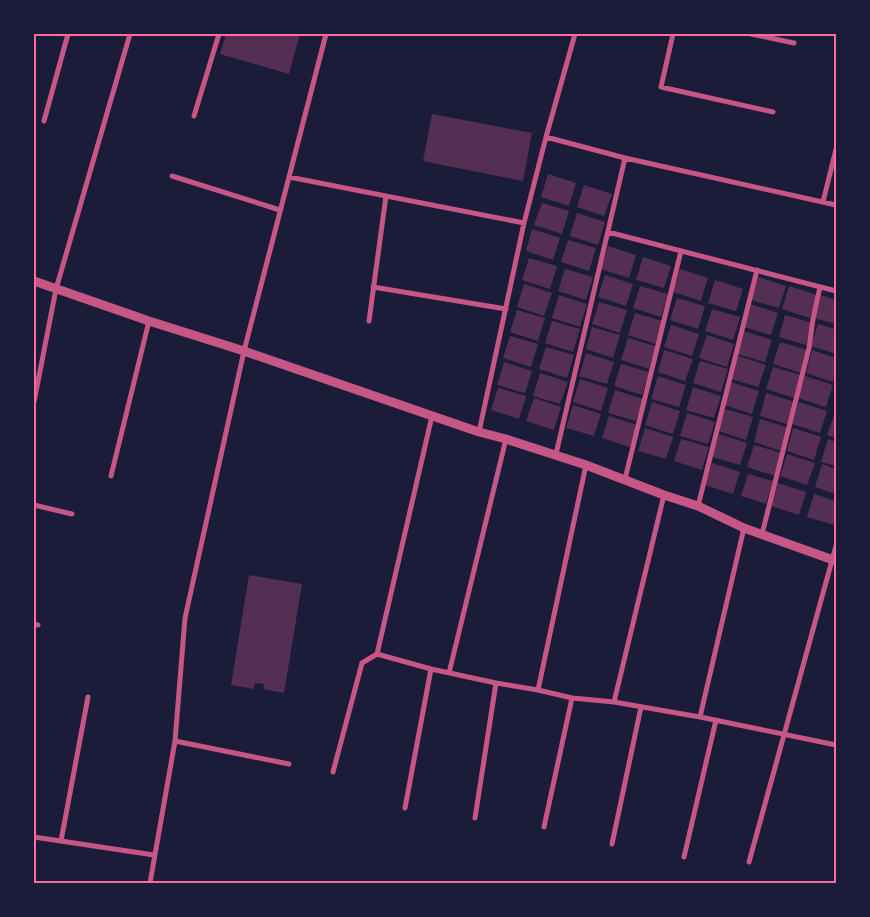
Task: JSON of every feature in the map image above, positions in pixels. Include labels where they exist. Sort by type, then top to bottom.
[{"type":"street","points":[[44,121],[68,34]]},
{"type":"street","points":[[34,402],[56,289],[130,34]]},
{"type":"street","points":[[194,116],[219,34]]},
{"type":"street","points":[[150,883],[175,742],[185,618],[244,351],[326,34]]},
{"type":"street","points":[[479,432],[524,222],[575,34]]},
{"type":"street","points":[[673,34],[661,87],[773,112]]},
{"type":"street","points":[[751,34],[794,43]]},
{"type":"street","points":[[546,137],[625,158],[836,206]]},
{"type":"street","points":[[823,202],[836,149]]},
{"type":"street","points":[[556,454],[625,158]]},
{"type":"street","points":[[172,176],[280,210]]},
{"type":"street","points":[[289,177],[524,222]]},
{"type":"street","points":[[369,321],[386,196]]},
{"type":"street","points":[[608,232],[836,290]]},
{"type":"street","points":[[625,479],[681,251]]},
{"type":"street","points":[[698,506],[757,270]]},
{"type":"street","points":[[34,281],[479,432],[556,454],[698,506],[744,528],[835,561]]},
{"type":"street","points":[[373,287],[506,309]]},
{"type":"street","points":[[762,534],[810,348],[813,319],[820,287]]},
{"type":"street","points":[[111,476],[149,321]]},
{"type":"street","points":[[333,772],[362,663],[377,654],[432,416]]},
{"type":"street","points":[[449,673],[506,439]]},
{"type":"street","points":[[538,690],[586,465]]},
{"type":"street","points":[[614,702],[664,495]]},
{"type":"street","points":[[34,505],[72,514]]},
{"type":"street","points":[[700,717],[744,528]]},
{"type":"street","points":[[749,862],[835,561],[836,546]]},
{"type":"street","points":[[377,654],[431,669],[496,683],[572,698],[614,702],[700,717],[836,746]]},
{"type":"street","points":[[405,808],[431,669]]},
{"type":"street","points":[[475,818],[496,683]]},
{"type":"street","points":[[61,841],[88,697]]},
{"type":"street","points":[[544,827],[572,698]]},
{"type":"street","points":[[612,844],[641,707]]},
{"type":"street","points":[[684,857],[716,720]]},
{"type":"street","points":[[175,742],[288,764]]},
{"type":"street","points":[[34,837],[154,855]]},
{"type":"building","points":[[226,34],[300,34],[289,74],[220,54]]},
{"type":"building","points":[[432,114],[532,133],[523,181],[423,161]]},
{"type":"building","points":[[548,174],[576,183],[569,206],[541,197]]},
{"type":"building","points":[[584,185],[612,194],[604,216],[577,207]]},
{"type":"building","points":[[542,203],[569,211],[562,234],[534,225]]},
{"type":"building","points":[[577,213],[605,222],[598,245],[570,236]]},
{"type":"building","points":[[532,229],[560,238],[553,260],[526,251]]},
{"type":"building","points":[[568,240],[596,248],[589,271],[561,262]]},
{"type":"building","points":[[608,246],[636,255],[629,278],[601,269]]},
{"type":"building","points":[[643,257],[671,266],[664,288],[636,280]]},
{"type":"building","points":[[529,258],[557,266],[550,289],[522,280]]},
{"type":"building","points":[[565,269],[593,277],[586,300],[558,291]]},
{"type":"building","points":[[680,269],[708,278],[701,301],[673,292]]},
{"type":"building","points":[[605,275],[633,284],[626,306],[598,297]]},
{"type":"building","points":[[758,277],[786,286],[779,308],[751,300]]},
{"type":"building","points":[[715,280],[743,289],[736,311],[708,303]]},
{"type":"building","points":[[524,284],[552,293],[544,316],[517,307]]},
{"type":"building","points":[[640,286],[668,294],[661,317],[633,308]]},
{"type":"building","points":[[789,286],[817,295],[810,318],[782,309]]},
{"type":"building","points":[[559,295],[587,304],[580,327],[552,318]]},
{"type":"building","points":[[821,295],[836,300],[836,324],[814,318]]},
{"type":"building","points":[[677,298],[705,306],[698,329],[670,320]]},
{"type":"building","points":[[599,302],[627,310],[620,333],[592,324]]},
{"type":"building","points":[[750,304],[778,313],[771,335],[743,327]]},
{"type":"building","points":[[712,309],[740,317],[733,340],[705,331]]},
{"type":"building","points":[[517,310],[545,318],[538,341],[510,332]]},
{"type":"building","points":[[635,313],[663,321],[655,344],[628,335]]},
{"type":"building","points":[[785,315],[813,323],[806,345],[779,337]]},
{"type":"building","points":[[552,321],[580,329],[573,352],[545,343]]},
{"type":"building","points":[[818,324],[836,329],[836,354],[811,346]]},
{"type":"building","points":[[671,325],[699,334],[692,356],[664,347]]},
{"type":"building","points":[[592,327],[620,335],[613,358],[586,349]]},
{"type":"building","points":[[744,331],[772,340],[765,362],[737,354]]},
{"type":"building","points":[[707,335],[734,344],[727,367],[699,358]]},
{"type":"building","points":[[510,336],[538,344],[531,367],[503,358]]},
{"type":"building","points":[[628,338],[655,346],[649,369],[621,360]]},
{"type":"building","points":[[780,342],[808,350],[801,373],[773,364]]},
{"type":"building","points":[[546,347],[574,355],[567,378],[539,369]]},
{"type":"building","points":[[664,350],[693,359],[685,381],[658,372]]},
{"type":"building","points":[[812,350],[836,358],[836,373],[833,382],[806,373]]},
{"type":"building","points":[[586,353],[614,362],[607,384],[579,376]]},
{"type":"building","points":[[738,356],[766,365],[758,387],[731,379]]},
{"type":"building","points":[[700,361],[728,369],[721,392],[693,383]]},
{"type":"building","points":[[504,362],[532,371],[525,393],[497,385]]},
{"type":"building","points":[[621,364],[649,372],[642,395],[614,386]]},
{"type":"building","points":[[773,367],[801,375],[794,398],[766,389]]},
{"type":"building","points":[[540,373],[568,382],[560,404],[533,396]]},
{"type":"building","points":[[658,376],[686,385],[679,407],[651,399]]},
{"type":"building","points":[[805,376],[833,385],[826,407],[798,398]]},
{"type":"building","points":[[580,379],[608,388],[601,411],[573,402]]},
{"type":"building","points":[[731,382],[759,391],[752,414],[724,405]]},
{"type":"building","points":[[693,387],[721,396],[714,418],[686,410]]},
{"type":"building","points":[[498,388],[526,396],[519,419],[491,410]]},
{"type":"building","points":[[615,390],[643,399],[636,421],[608,413]]},
{"type":"building","points":[[766,393],[795,402],[787,424],[760,416]]},
{"type":"building","points":[[534,398],[561,407],[554,430],[526,421]]},
{"type":"building","points":[[652,402],[680,411],[673,434],[645,425]]},
{"type":"building","points":[[799,402],[827,411],[820,433],[792,424]]},
{"type":"building","points":[[573,405],[601,414],[594,436],[566,428]]},
{"type":"building","points":[[725,409],[753,417],[746,440],[718,431]]},
{"type":"building","points":[[687,413],[715,422],[708,444],[680,436]]},
{"type":"building","points":[[836,413],[836,438],[827,435]]},
{"type":"building","points":[[609,416],[637,425],[630,447],[602,438]]},
{"type":"building","points":[[760,419],[789,428],[781,451],[754,442]]},
{"type":"building","points":[[645,428],[673,437],[666,459],[638,451]]},
{"type":"building","points":[[793,428],[821,437],[814,460],[787,451]]},
{"type":"building","points":[[719,434],[747,443],[740,465],[712,457]]},
{"type":"building","points":[[681,439],[709,447],[702,470],[674,461]]},
{"type":"building","points":[[828,439],[836,442],[836,466],[821,462]]},
{"type":"building","points":[[754,445],[782,453],[775,476],[747,467]]},
{"type":"building","points":[[787,454],[815,463],[807,485],[780,476]]},
{"type":"building","points":[[712,463],[740,472],[733,494],[705,485]]},
{"type":"building","points":[[822,464],[836,469],[836,494],[815,487]]},
{"type":"building","points":[[748,474],[773,481],[766,504],[741,496]]},
{"type":"building","points":[[778,483],[806,492],[799,515],[771,506]]},
{"type":"building","points":[[814,494],[836,501],[836,520],[834,525],[807,517]]},
{"type":"building","points":[[249,575],[302,584],[284,693],[263,689],[264,684],[255,683],[254,689],[231,685]]}]
